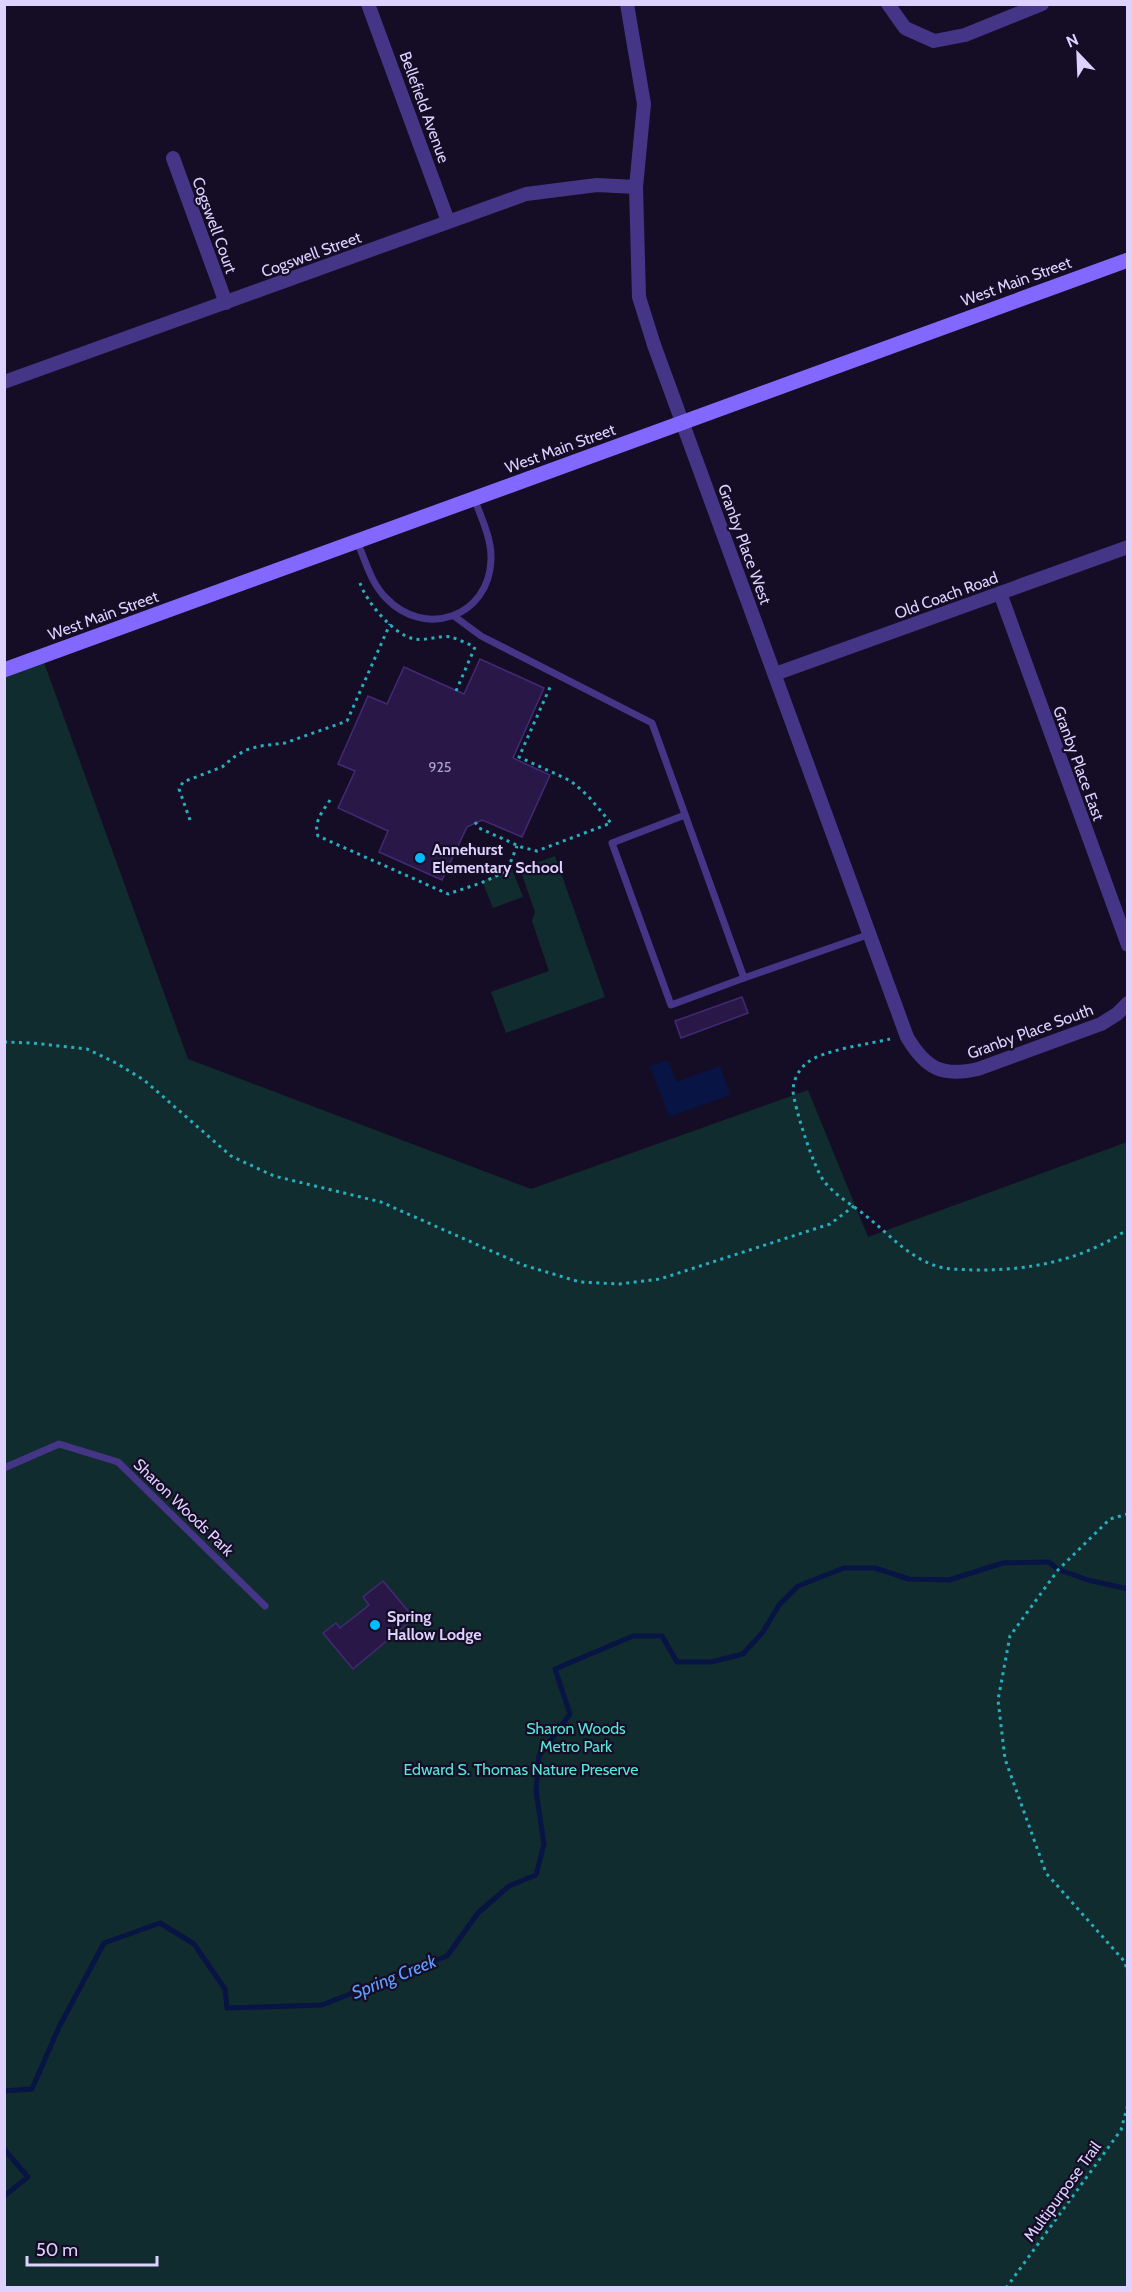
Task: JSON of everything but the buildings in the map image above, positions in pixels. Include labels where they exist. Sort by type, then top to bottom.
[{"type":"main road","name":"West Main Street","points":[[4,670],[1128,260]]},
{"type":"street","name":"Bellefield Avenue","points":[[368,4],[448,221]]},
{"type":"street","name":"Granby Place West","points":[[627,4],[644,104],[636,187],[639,297],[654,345],[907,1036],[918,1056],[936,1069]]},
{"type":"street","points":[[888,4],[905,28],[934,41],[965,35],[1042,4]]},
{"type":"street","name":"Cogswell Court","points":[[173,158],[226,303]]},
{"type":"street","name":"Cogswell Street","points":[[4,382],[526,194],[597,185],[636,187]]},
{"type":"street","name":"Old Coach Road","points":[[775,674],[1128,547]]},
{"type":"street","name":"Granby Place East","points":[[1000,593],[1128,945]]},
{"type":"street","name":"Granby Place South","points":[[936,1069],[957,1074],[978,1070],[1101,1024],[1118,1014],[1128,1003]]},
{"type":"lane","points":[[357,541],[371,575],[385,597],[403,613],[427,621],[454,616],[476,602],[487,581],[491,559],[487,533],[474,498]]},
{"type":"lane","points":[[454,616],[481,636],[652,723],[744,978]]},
{"type":"lane","points":[[685,815],[612,843],[671,1005],[871,934]]},
{"type":"lane","name":"Sharon Woods Park","points":[[4,1468],[58,1444],[118,1462],[265,1606]]},
{"type":"path","points":[[359,580],[363,591],[377,612],[412,639],[450,637],[475,647],[456,691]]},
{"type":"path","points":[[189,820],[179,789],[183,782],[222,767],[246,750],[285,743],[347,721],[390,624]]},
{"type":"path","points":[[476,822],[479,828],[517,846],[537,851],[611,823],[571,780],[519,757],[553,685],[543,681]]},
{"type":"path","points":[[330,800],[317,820],[315,829],[318,836],[448,894],[507,871],[517,846]]},
{"type":"path","points":[[890,1039],[818,1056],[806,1064],[796,1077],[793,1091],[816,1166],[824,1181],[894,1242],[915,1257],[946,1269],[998,1270],[1061,1262],[1100,1247],[1128,1229]]},
{"type":"path","points":[[4,1042],[87,1049],[144,1080],[231,1156],[274,1176],[381,1202],[523,1265],[580,1282],[619,1284],[660,1279],[830,1224],[854,1206]]},
{"type":"path","points":[[1128,1514],[1110,1520],[1058,1569],[1010,1636],[998,1700],[1005,1759],[1046,1873],[1125,1962],[1128,1975]]},
{"type":"path","name":"Multipurpose Trail","points":[[1006,2288],[1121,2130],[1128,2104]]},
{"type":"green space","name":"Sharon Woods Metro Park","points":[[42,657],[188,1059],[531,1189],[808,1090],[868,1237],[1127,1142],[1127,2287],[5,2287],[4,670]]},
{"type":"green space","points":[[555,856],[605,997],[506,1033],[491,992],[549,971],[532,921],[535,912],[520,869]]},
{"type":"green space","points":[[512,869],[523,897],[493,908],[482,881]]},
{"type":"shaded area","points":[[668,1060],[676,1082],[720,1066],[730,1095],[669,1117],[650,1066]]},
{"type":"waterway","name":"Spring Creek","points":[[4,2091],[32,2089],[59,2027],[104,1943],[160,1923],[194,1944],[225,1989],[227,2008],[322,2005],[447,1956],[478,1913],[509,1886],[536,1875],[544,1844],[536,1791],[539,1756],[570,1714],[555,1669],[633,1636],[662,1636],[677,1662],[711,1662],[743,1654],[763,1632],[779,1605],[798,1586],[844,1568],[875,1568],[909,1579],[949,1580],[1003,1563],[1049,1562],[1056,1568]]},
{"type":"waterway","name":"Spring Creek","points":[[1060,1570],[1088,1580],[1128,1589]]},
{"type":"waterway","name":"Spring Creek","points":[[4,2149],[28,2177],[4,2196]]},
{"type":"place","name":"Annehurst Elementary School","points":[[420,858]]},
{"type":"place","name":"Spring Hallow Lodge","points":[[375,1625]]},
{"type":"park label","name":"Edward S. Thomas Nature Preserve","points":[[521,1769]]}]
